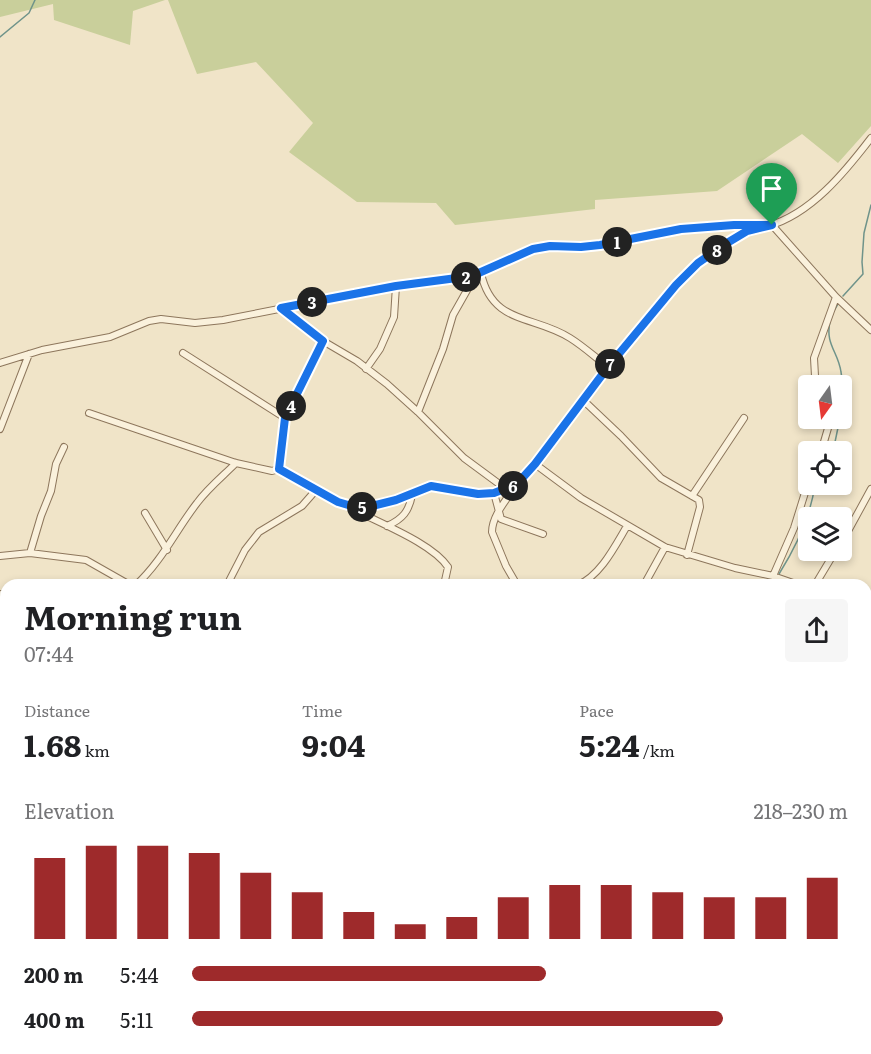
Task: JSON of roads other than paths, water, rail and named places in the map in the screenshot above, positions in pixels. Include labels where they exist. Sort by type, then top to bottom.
[{"type":"street","points":[[513,579],[492,532],[498,513],[517,484],[535,464],[608,367],[676,285],[698,263],[747,231],[772,225],[803,208],[819,195],[871,138]]},
{"type":"street","points":[[0,363],[29,354],[110,337],[149,321],[206,322],[396,286],[472,276],[533,249],[550,246],[600,245],[681,229],[734,225],[772,225],[836,297],[871,330]]},
{"type":"street","points":[[481,273],[484,288],[493,302],[522,320],[554,330],[570,338],[608,367]]},
{"type":"street","points":[[418,412],[443,349],[453,315],[470,285],[472,276]]},
{"type":"street","points":[[366,369],[380,349],[394,318],[396,286]]},
{"type":"street","points":[[815,375],[814,358],[836,297]]},
{"type":"street","points":[[281,308],[323,341],[366,369],[418,412],[464,458],[506,489]]},
{"type":"street","points":[[279,469],[285,418],[323,341]]},
{"type":"street","points":[[183,353],[285,418]]},
{"type":"street","points":[[0,429],[29,354]]},
{"type":"street","points":[[583,400],[661,478],[699,500],[700,507],[687,555]]},
{"type":"street","points":[[89,413],[236,463],[272,471],[279,469],[440,557],[448,567],[445,579]]},
{"type":"street","points":[[692,496],[744,418]]},
{"type":"street","points":[[30,553],[51,491],[56,464],[64,447]]},
{"type":"street","points":[[141,579],[167,550],[197,503],[236,463]]},
{"type":"street","points":[[535,464],[581,498],[664,547],[782,579]]},
{"type":"street","points":[[346,505],[372,506],[412,495],[431,486],[478,494],[494,493],[517,484]]},
{"type":"street","points":[[852,524],[871,489]]},
{"type":"street","points":[[230,579],[251,540],[259,532],[297,510],[316,490]]},
{"type":"street","points":[[494,493],[501,519],[543,534]]},
{"type":"street","points":[[387,526],[399,521],[410,508],[412,495]]},
{"type":"street","points":[[773,576],[794,528],[804,495]]},
{"type":"street","points":[[145,513],[167,550]]},
{"type":"street","points":[[587,579],[603,563],[627,526]]},
{"type":"street","points":[[647,579],[664,547]]},
{"type":"street","points":[[0,556],[30,553],[86,560],[119,579]]},
{"type":"street","points":[[819,579],[829,561]]},
{"type":"waterway","points":[[0,37],[29,13],[35,0]]},
{"type":"waterway","points":[[843,296],[863,274],[864,233],[871,205]]},
{"type":"waterway","points":[[834,311],[838,304]]},
{"type":"waterway","points":[[830,321],[830,342],[842,375]]},
{"type":"waterway","points":[[835,441],[838,429]]},
{"type":"waterway","points":[[779,574],[802,530],[813,495]]}]
